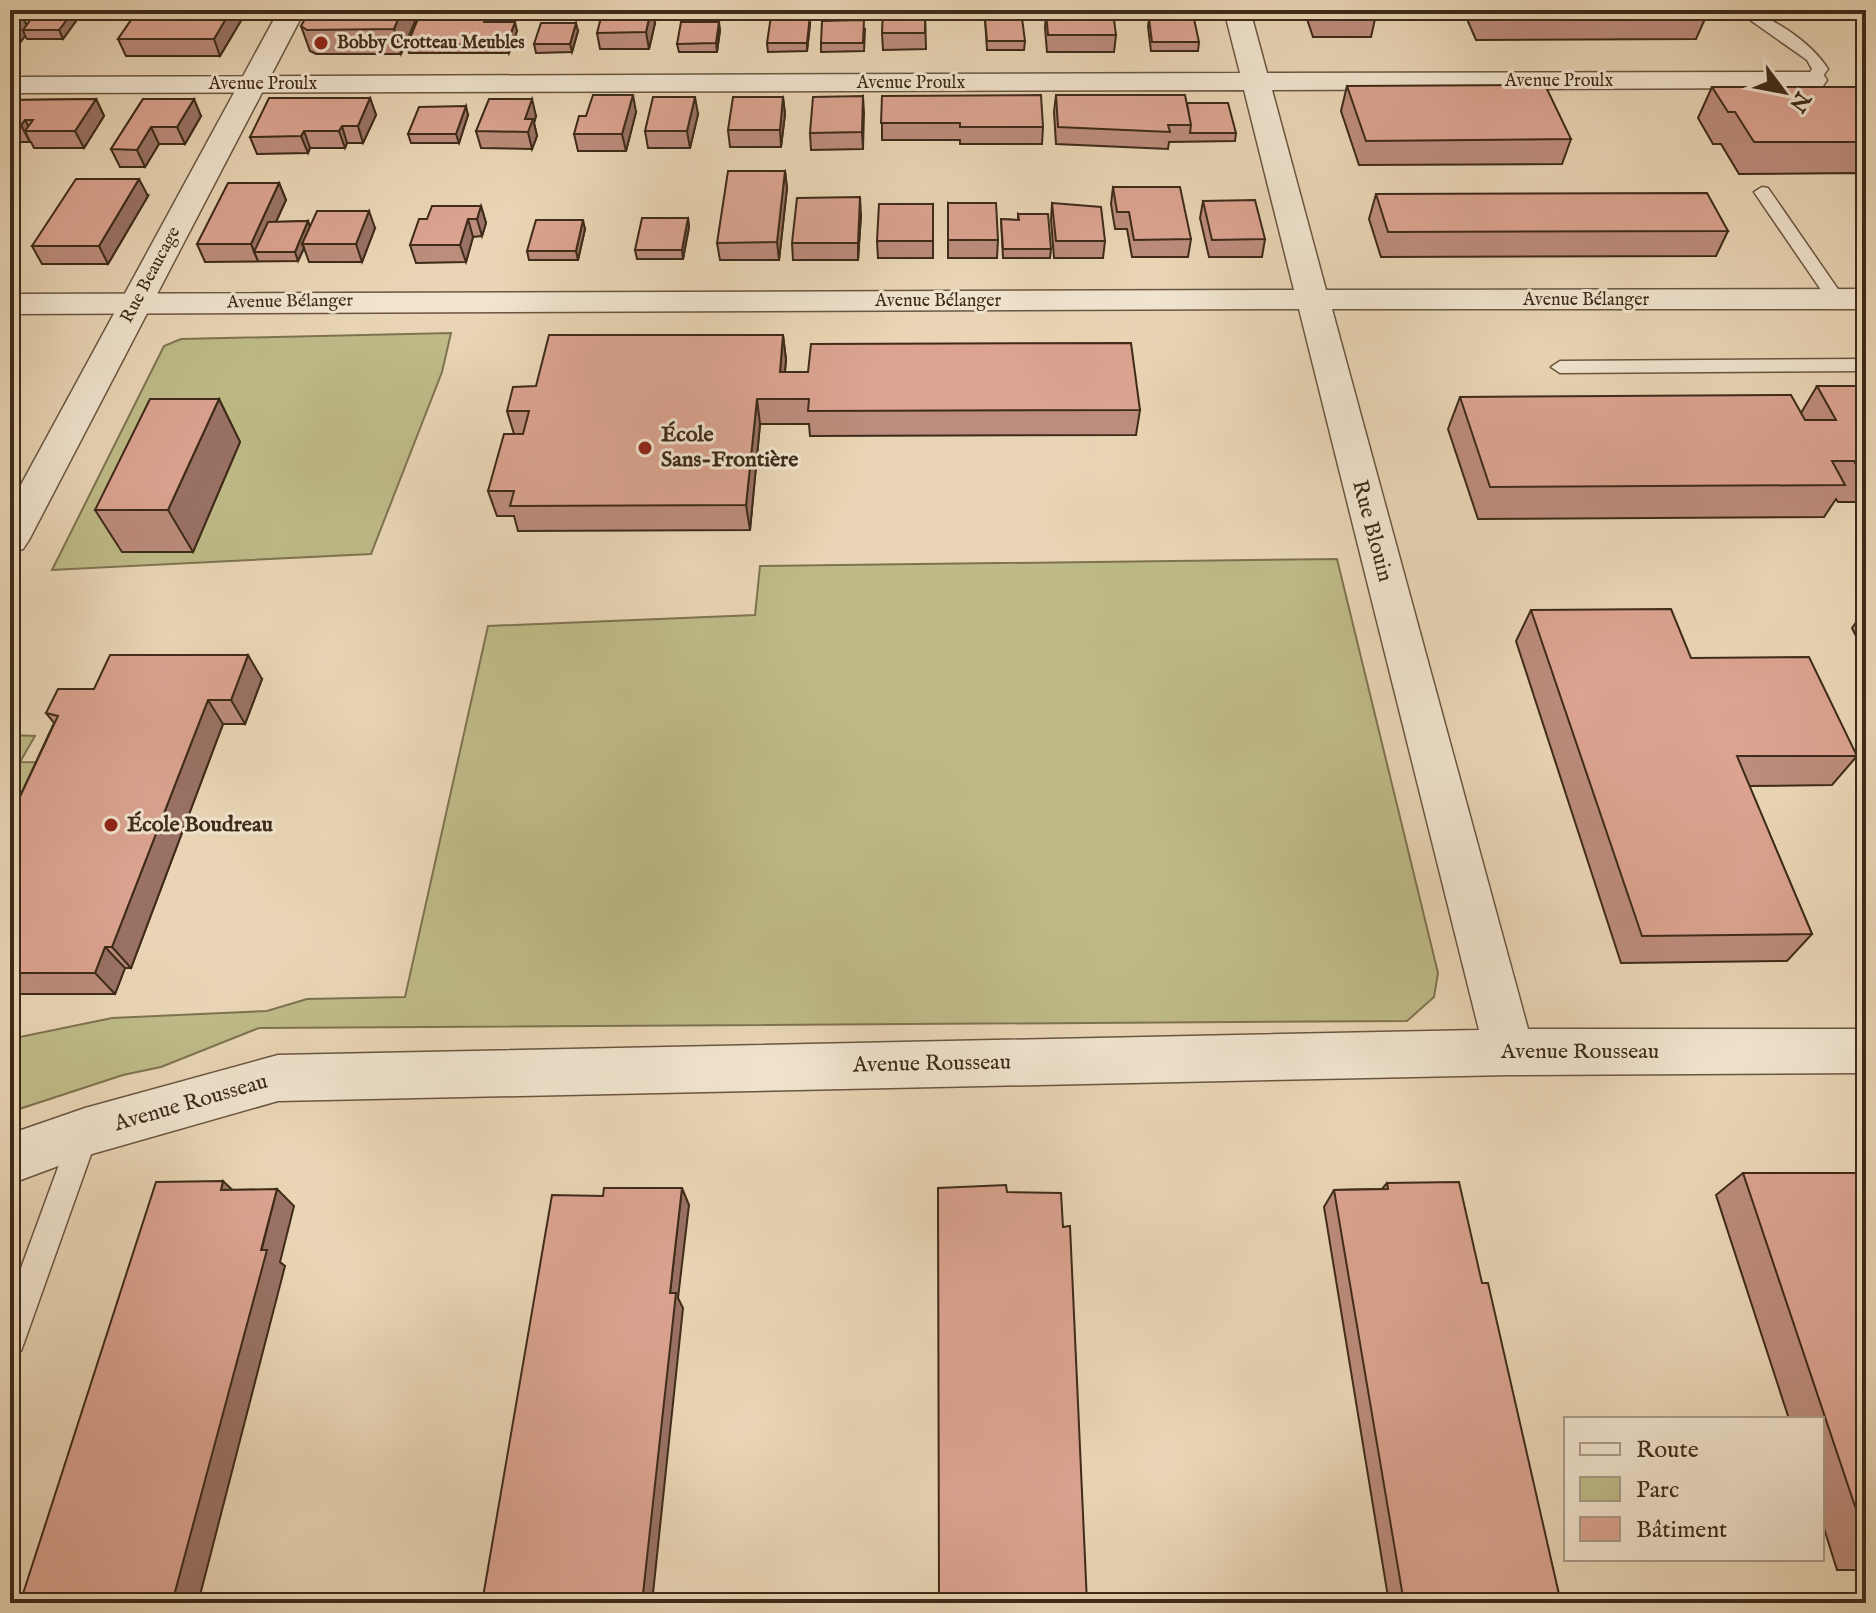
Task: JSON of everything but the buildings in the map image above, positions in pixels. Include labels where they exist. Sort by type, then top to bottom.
[{"type":"street","name":"Rue Beaucage","points":[[10,540],[292,10]]},
{"type":"street","name":"Rue Blouin","points":[[1237,10],[1509,1052]]},
{"type":"street","name":"Avenue Proulx","points":[[10,85],[1813,80]]},
{"type":"street","name":"Avenue Bélanger","points":[[10,304],[433,300],[1312,302],[1851,299]]},
{"type":"street","name":"Avenue Rousseau","points":[[10,1159],[85,1132],[278,1078],[1509,1052],[1866,1051]]},
{"type":"lane","points":[[1743,10],[1813,57],[1820,69],[1813,80]]},
{"type":"lane","points":[[1762,192],[1851,299]]},
{"type":"lane","points":[[1560,367],[1866,365]]},
{"type":"lane","points":[[10,1340],[85,1132]]},
{"type":"green space","points":[[451,333],[442,372],[371,554],[52,570],[164,346],[181,339]]},
{"type":"green space","points":[[1337,559],[1438,973],[1434,997],[1407,1021],[259,1028],[161,1067],[123,1075],[10,1112],[10,1039],[112,1018],[267,1011],[307,999],[405,997],[488,626],[755,615],[760,566]]},
{"type":"green space","points":[[10,735],[35,736],[20,762],[66,763],[10,886]]},
{"type":"place","name":"Bobby Crotteau Meubles","points":[[321,43]]},
{"type":"place","name":"École Sans-Frontière","points":[[645,448]]},
{"type":"place","name":"École Boudreau","points":[[111,825]]}]
